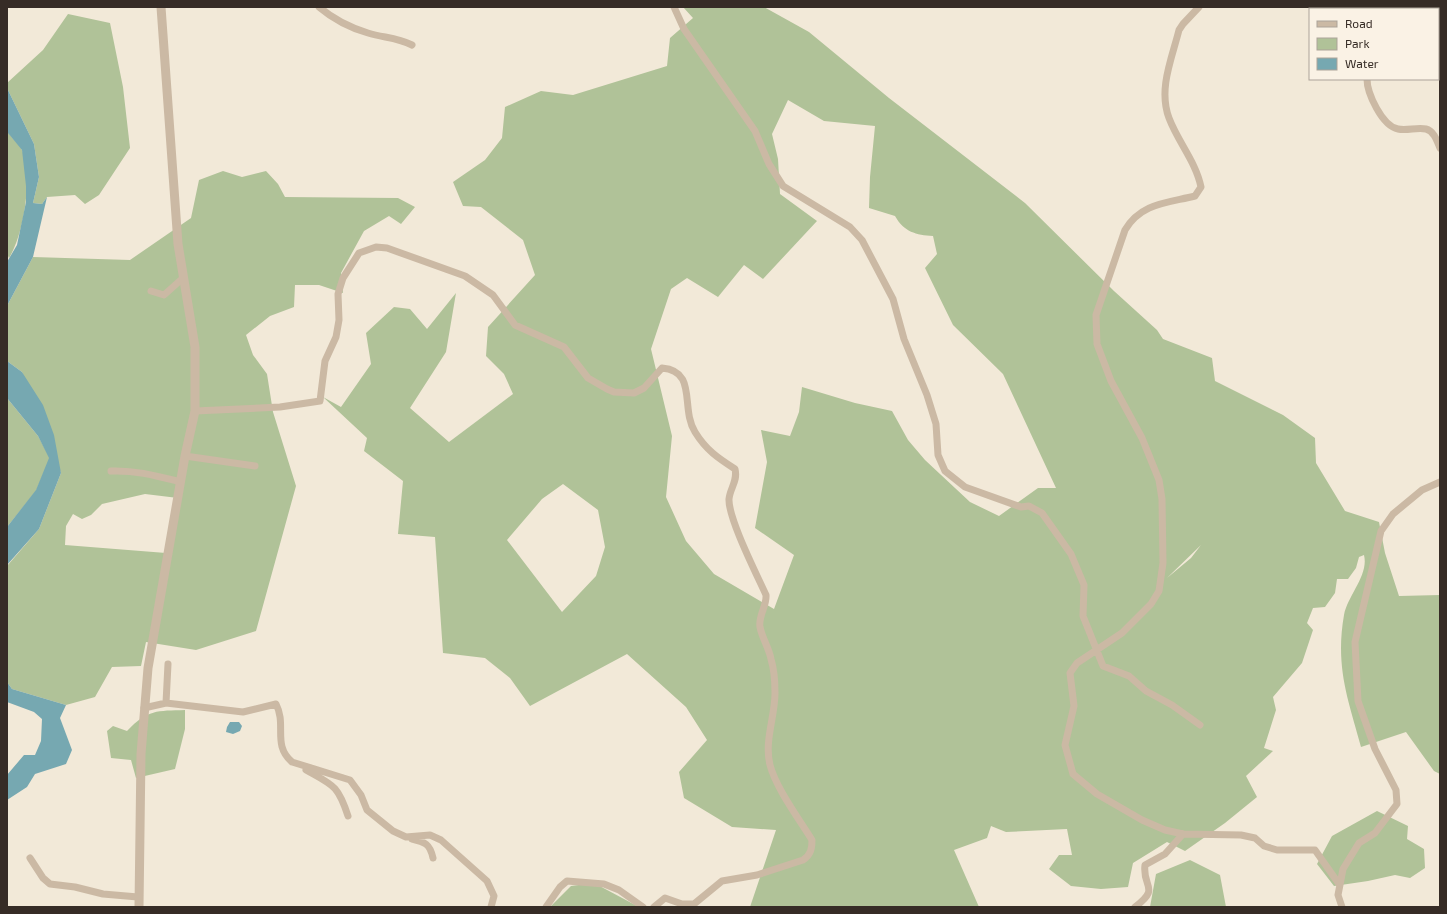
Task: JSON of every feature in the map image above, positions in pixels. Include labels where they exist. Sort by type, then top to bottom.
[{"type":"street","points":[[139,907],[138,897],[144,708],[148,668],[185,456],[195,411],[195,347],[178,244],[161,7]]},
{"type":"street","points":[[319,7],[347,24],[368,33],[399,39],[412,46]]},
{"type":"street","points":[[674,7],[684,29],[755,131],[769,164],[783,186],[850,227],[862,240],[893,299],[904,339],[927,395],[936,424],[938,456],[945,471],[965,487],[1020,507],[1029,506],[1042,513],[1071,554],[1084,585],[1083,616],[1103,666],[1129,676],[1146,691],[1172,705],[1200,725]]},
{"type":"street","points":[[1199,7],[1183,24],[1180,30],[1166,77],[1165,101],[1169,117],[1199,176],[1201,187],[1195,196],[1154,206],[1142,211],[1131,220],[1125,230],[1096,315],[1097,344],[1101,355],[1111,381],[1142,438],[1159,480],[1162,500],[1163,563],[1159,591],[1151,604],[1122,633],[1097,648],[1077,663],[1070,673],[1074,706],[1065,745],[1073,774],[1097,794],[1142,820],[1165,830],[1183,834],[1242,836],[1255,838],[1264,846],[1277,850],[1315,850],[1339,884]]},
{"type":"street","points":[[1367,80],[1367,87],[1374,105],[1388,122],[1397,129],[1426,129],[1432,133],[1440,148]]},
{"type":"street","points":[[195,411],[280,408],[320,400],[325,361],[336,337],[338,320],[338,294],[343,278],[359,253],[376,247],[387,248],[465,276],[493,295],[514,325],[564,347],[588,378],[614,392],[634,393],[644,388],[662,368],[672,369],[680,373],[685,380],[688,412],[694,430],[709,451],[735,469],[737,477],[729,498],[733,519],[766,595],[767,601],[761,616],[760,627],[772,660],[775,692],[773,721],[768,746],[770,764],[774,778],[812,840],[812,847],[808,857],[803,860],[757,875],[722,881],[694,904],[682,904],[665,898],[654,907]]},
{"type":"street","points":[[151,291],[164,295],[183,278]]},
{"type":"street","points":[[185,456],[255,466]]},
{"type":"street","points":[[111,471],[126,470],[147,473],[181,482]]},
{"type":"street","points":[[1342,907],[1338,895],[1343,869],[1359,843],[1375,833],[1396,804],[1396,790],[1375,749],[1358,701],[1355,642],[1381,531],[1393,514],[1422,490],[1440,482]]},
{"type":"street","points":[[166,703],[168,664]]},
{"type":"street","points":[[144,708],[166,703],[243,712],[276,704],[280,713],[281,748],[284,756],[334,786],[341,796],[348,816]]},
{"type":"street","points":[[292,762],[350,780],[361,795],[367,810],[373,816],[393,832],[427,843],[431,849],[433,858]]},
{"type":"street","points":[[1135,907],[1147,898],[1149,894],[1150,887],[1144,872],[1145,865],[1165,854],[1183,834]]},
{"type":"street","points":[[406,837],[430,835],[441,840],[487,881],[494,896],[492,907]]},
{"type":"street","points":[[30,858],[43,878],[50,884],[75,887],[103,894],[138,897]]},
{"type":"street","points":[[546,907],[560,887],[567,881],[604,884],[618,890],[643,907]]},
{"type":"green space","points":[[683,7],[764,7],[809,32],[889,98],[1025,203],[1114,291],[1157,330],[1163,339],[1212,358],[1215,381],[1283,415],[1315,438],[1316,463],[1345,511],[1379,522],[1385,553],[1399,596],[1440,595],[1440,774],[1434,771],[1406,732],[1361,747],[1344,682],[1341,651],[1344,615],[1364,570],[1364,555],[1359,557],[1356,568],[1348,579],[1337,579],[1335,593],[1325,607],[1313,608],[1307,623],[1313,630],[1302,663],[1273,697],[1276,710],[1264,748],[1273,751],[1246,776],[1257,797],[1225,823],[1185,851],[1167,842],[1133,863],[1128,887],[1101,889],[1071,886],[1049,869],[1059,855],[1072,855],[1067,829],[1006,832],[991,826],[987,838],[954,850],[979,907],[750,907],[776,830],[732,827],[684,798],[679,772],[707,740],[686,707],[627,654],[530,706],[510,678],[485,658],[443,653],[435,537],[398,534],[403,481],[364,451],[367,438],[323,397],[341,407],[371,364],[366,333],[394,307],[410,309],[427,329],[456,293],[446,352],[410,408],[449,442],[513,394],[504,374],[486,356],[488,327],[535,275],[523,240],[481,207],[463,206],[453,182],[485,160],[502,138],[505,107],[541,91],[573,95],[667,66],[670,38],[693,18]],"holes":[[[788,100],[824,121],[875,126],[870,177],[869,208],[895,216],[902,226],[911,232],[933,236],[937,254],[925,268],[953,325],[1003,374],[1056,488],[1038,488],[999,516],[970,502],[925,460],[908,440],[892,411],[855,403],[802,387],[799,412],[790,436],[761,430],[767,462],[755,528],[794,555],[774,609],[714,574],[686,541],[666,497],[672,436],[651,349],[671,289],[687,278],[718,297],[744,265],[763,279],[817,221],[780,194],[778,159],[772,134]],[[563,484],[598,510],[605,547],[596,576],[562,612],[507,540],[542,499]],[[1201,545],[1191,558],[1167,578]]]},
{"type":"green space","points":[[68,14],[110,23],[123,87],[130,148],[99,195],[85,204],[75,195],[47,197],[42,204],[33,203],[39,177],[34,144],[7,88],[7,83],[43,50]]},
{"type":"green space","points":[[7,128],[10,135],[22,150],[27,175],[27,190],[23,220],[19,235],[9,258],[7,254]]},
{"type":"green space","points":[[223,171],[242,177],[266,171],[278,184],[285,197],[398,198],[415,207],[401,224],[389,216],[364,231],[341,273],[343,293],[319,285],[295,285],[294,307],[270,316],[246,335],[253,355],[267,374],[273,412],[296,486],[256,631],[196,650],[146,642],[141,666],[112,667],[95,697],[66,705],[12,689],[7,682],[7,566],[39,529],[61,473],[22,372],[7,361],[8,304],[33,257],[130,260],[191,218],[199,180]],"holes":[[[145,494],[178,498],[166,553],[65,545],[66,526],[73,514],[82,519],[91,515],[102,504]]]},
{"type":"green space","points":[[7,398],[38,436],[50,458],[36,491],[7,527]]},
{"type":"green space","points":[[185,710],[185,729],[175,769],[136,778],[131,760],[111,758],[107,731],[113,726],[127,731],[147,715],[160,711]]},
{"type":"green space","points":[[1377,811],[1408,826],[1407,839],[1424,849],[1425,868],[1410,878],[1395,875],[1334,886],[1317,864],[1332,836]]},
{"type":"green space","points":[[1190,860],[1220,875],[1226,907],[1150,907],[1156,874]]},
{"type":"green space","points":[[594,883],[639,907],[550,907],[571,886]]},
{"type":"water","points":[[7,88],[34,144],[39,177],[33,203],[42,204],[47,197],[33,257],[8,304],[7,309],[7,262],[17,245],[26,202],[26,186],[22,150],[8,133],[7,128]]},
{"type":"water","points":[[7,361],[22,372],[43,405],[54,435],[61,473],[39,529],[7,565],[7,527],[36,490],[49,458],[38,436],[7,398]]},
{"type":"water","points":[[7,682],[12,689],[66,705],[60,718],[72,750],[66,764],[35,774],[27,787],[7,800],[7,775],[24,755],[35,755],[41,741],[42,719],[34,712],[7,702]]},
{"type":"water","points":[[230,722],[239,722],[242,726],[240,731],[233,734],[226,732]]}]
